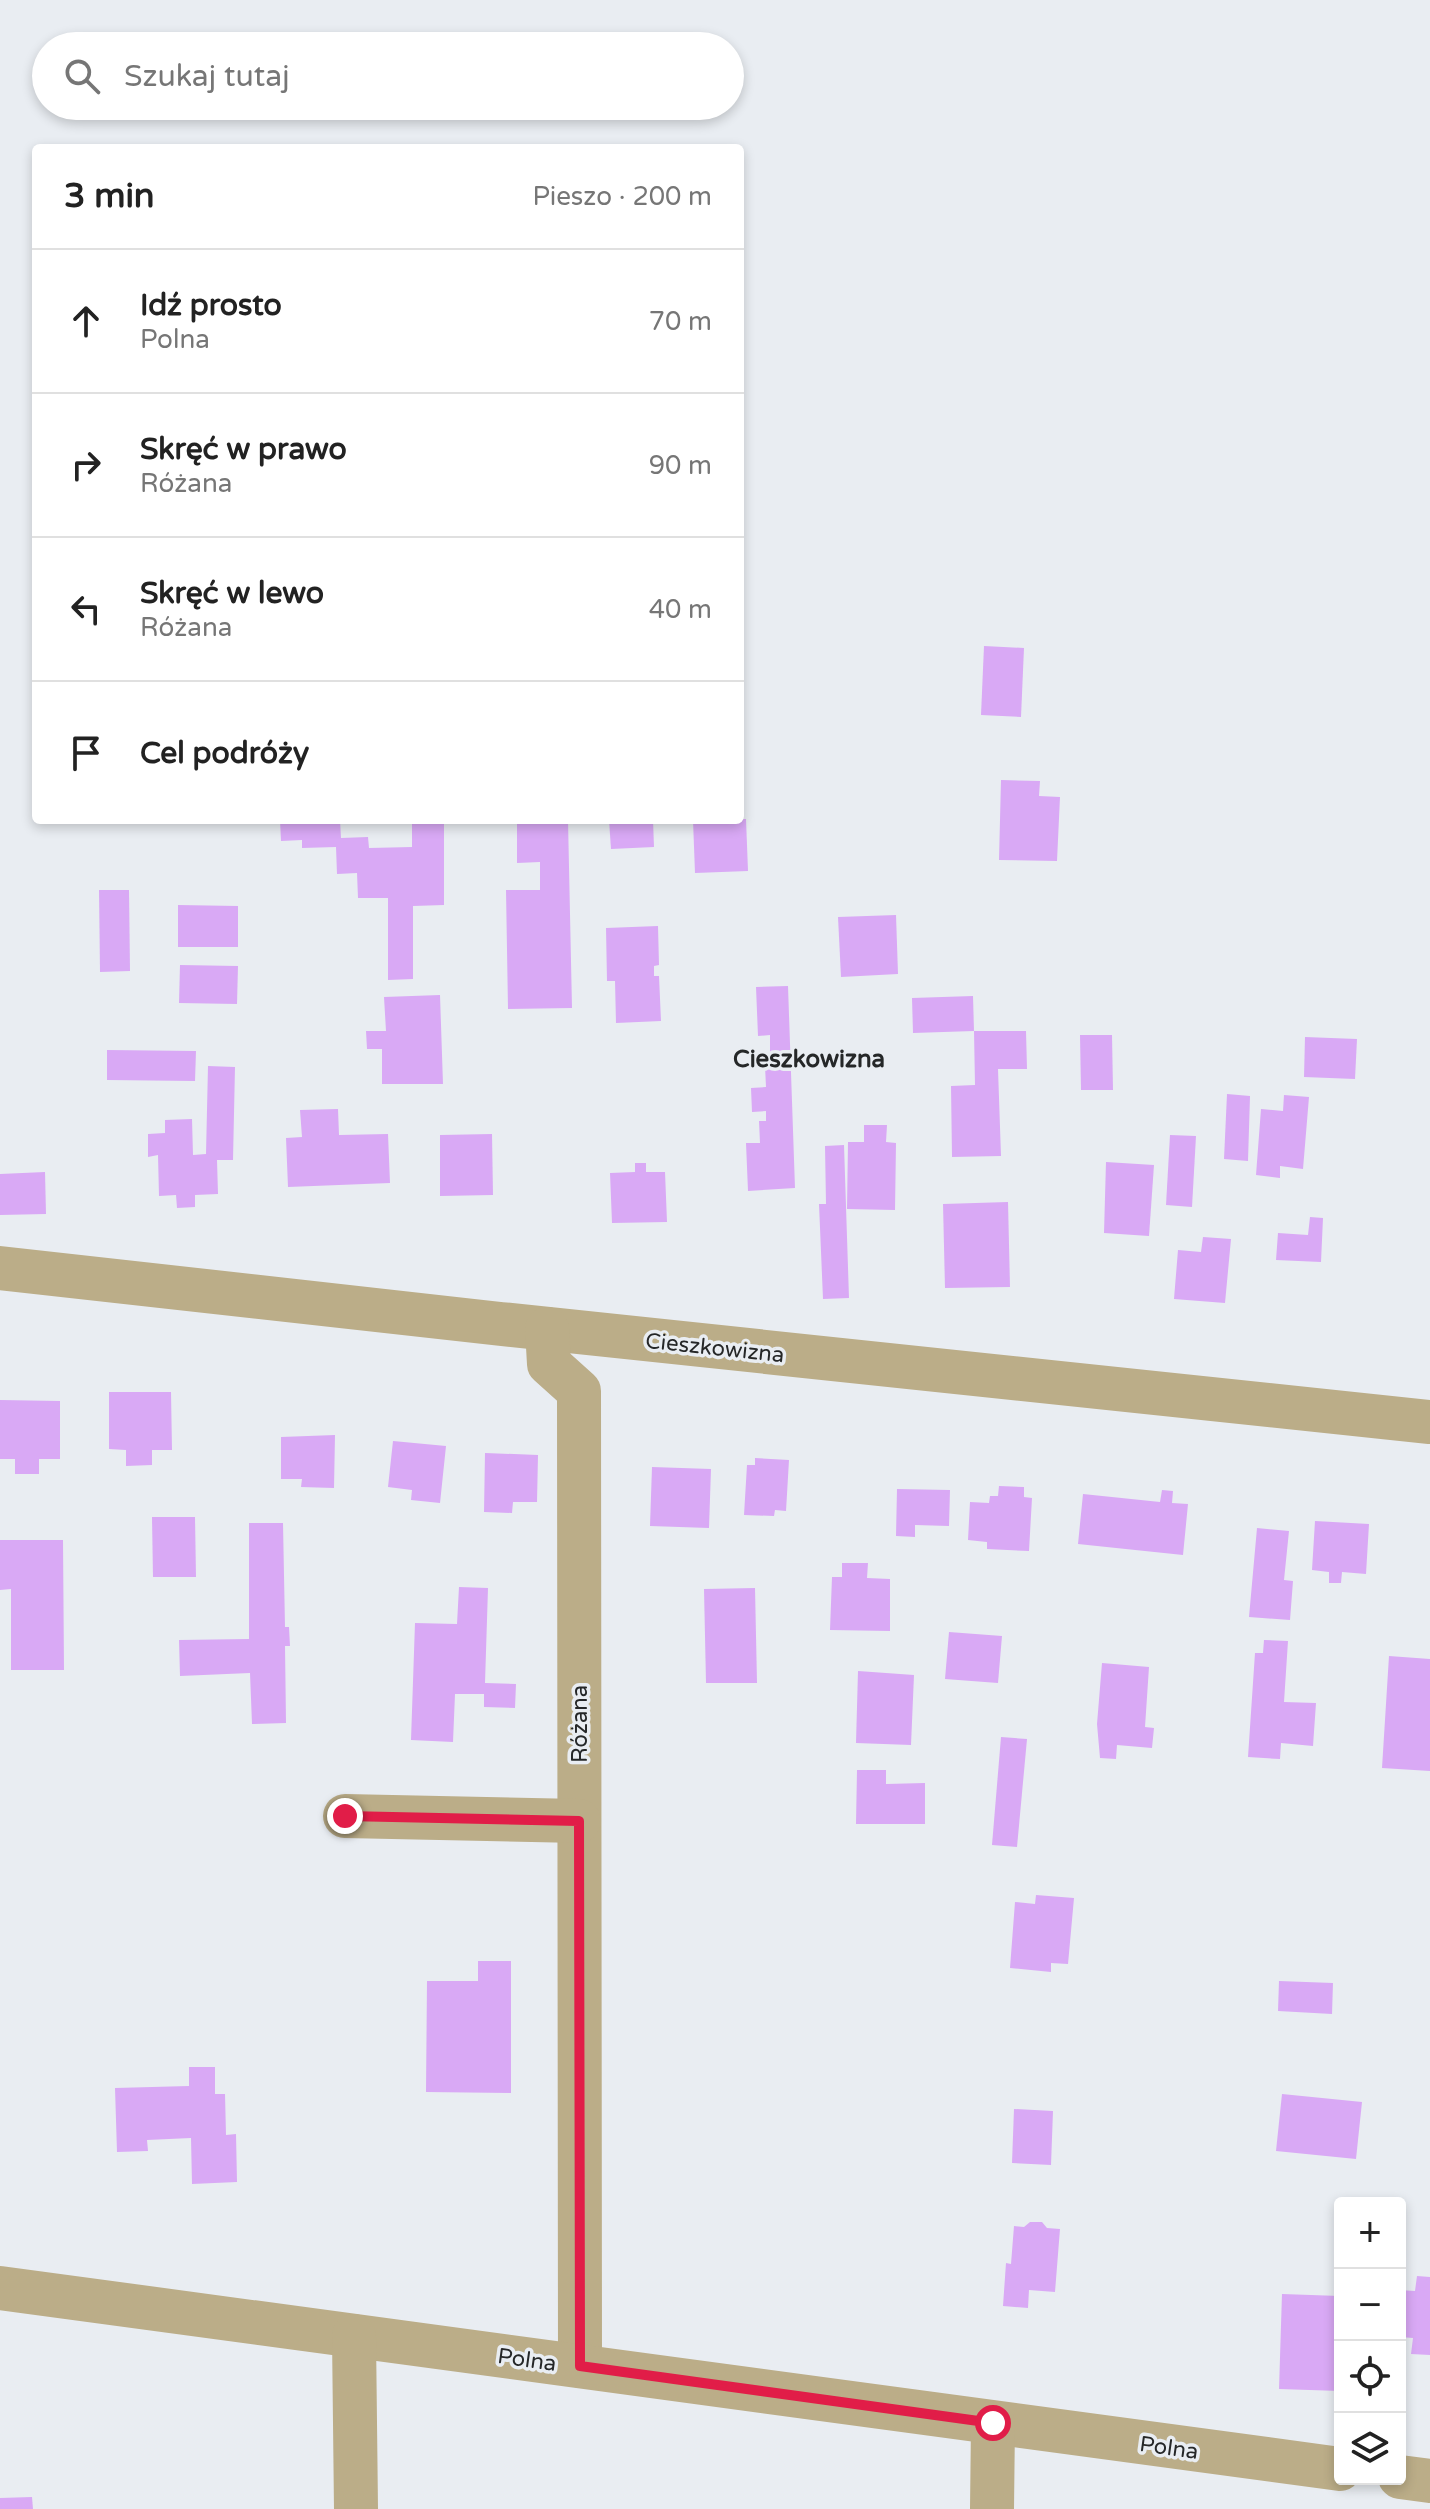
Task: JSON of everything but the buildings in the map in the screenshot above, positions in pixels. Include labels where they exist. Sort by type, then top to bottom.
[{"type":"street","name":"Cieszkowizna","points":[[0,1268],[1430,1422]]},
{"type":"street","name":"Różana","points":[[547,1329],[549,1364],[579,1391],[580,2366]]},
{"type":"street","points":[[345,1816],[579,1821]]},
{"type":"street","name":"Polna","points":[[0,2288],[1334,2468]]},
{"type":"street","points":[[354,2336],[356,2509]]},
{"type":"street","points":[[992,2509],[993,2423]]},
{"type":"street","points":[[1406,2478],[1430,2481]]},
{"type":"district","name":"Cieszkowizna","points":[[809,1059]]},
{"type":"route","points":[[345,1816],[579,1821],[580,2366],[993,2423]]}]
